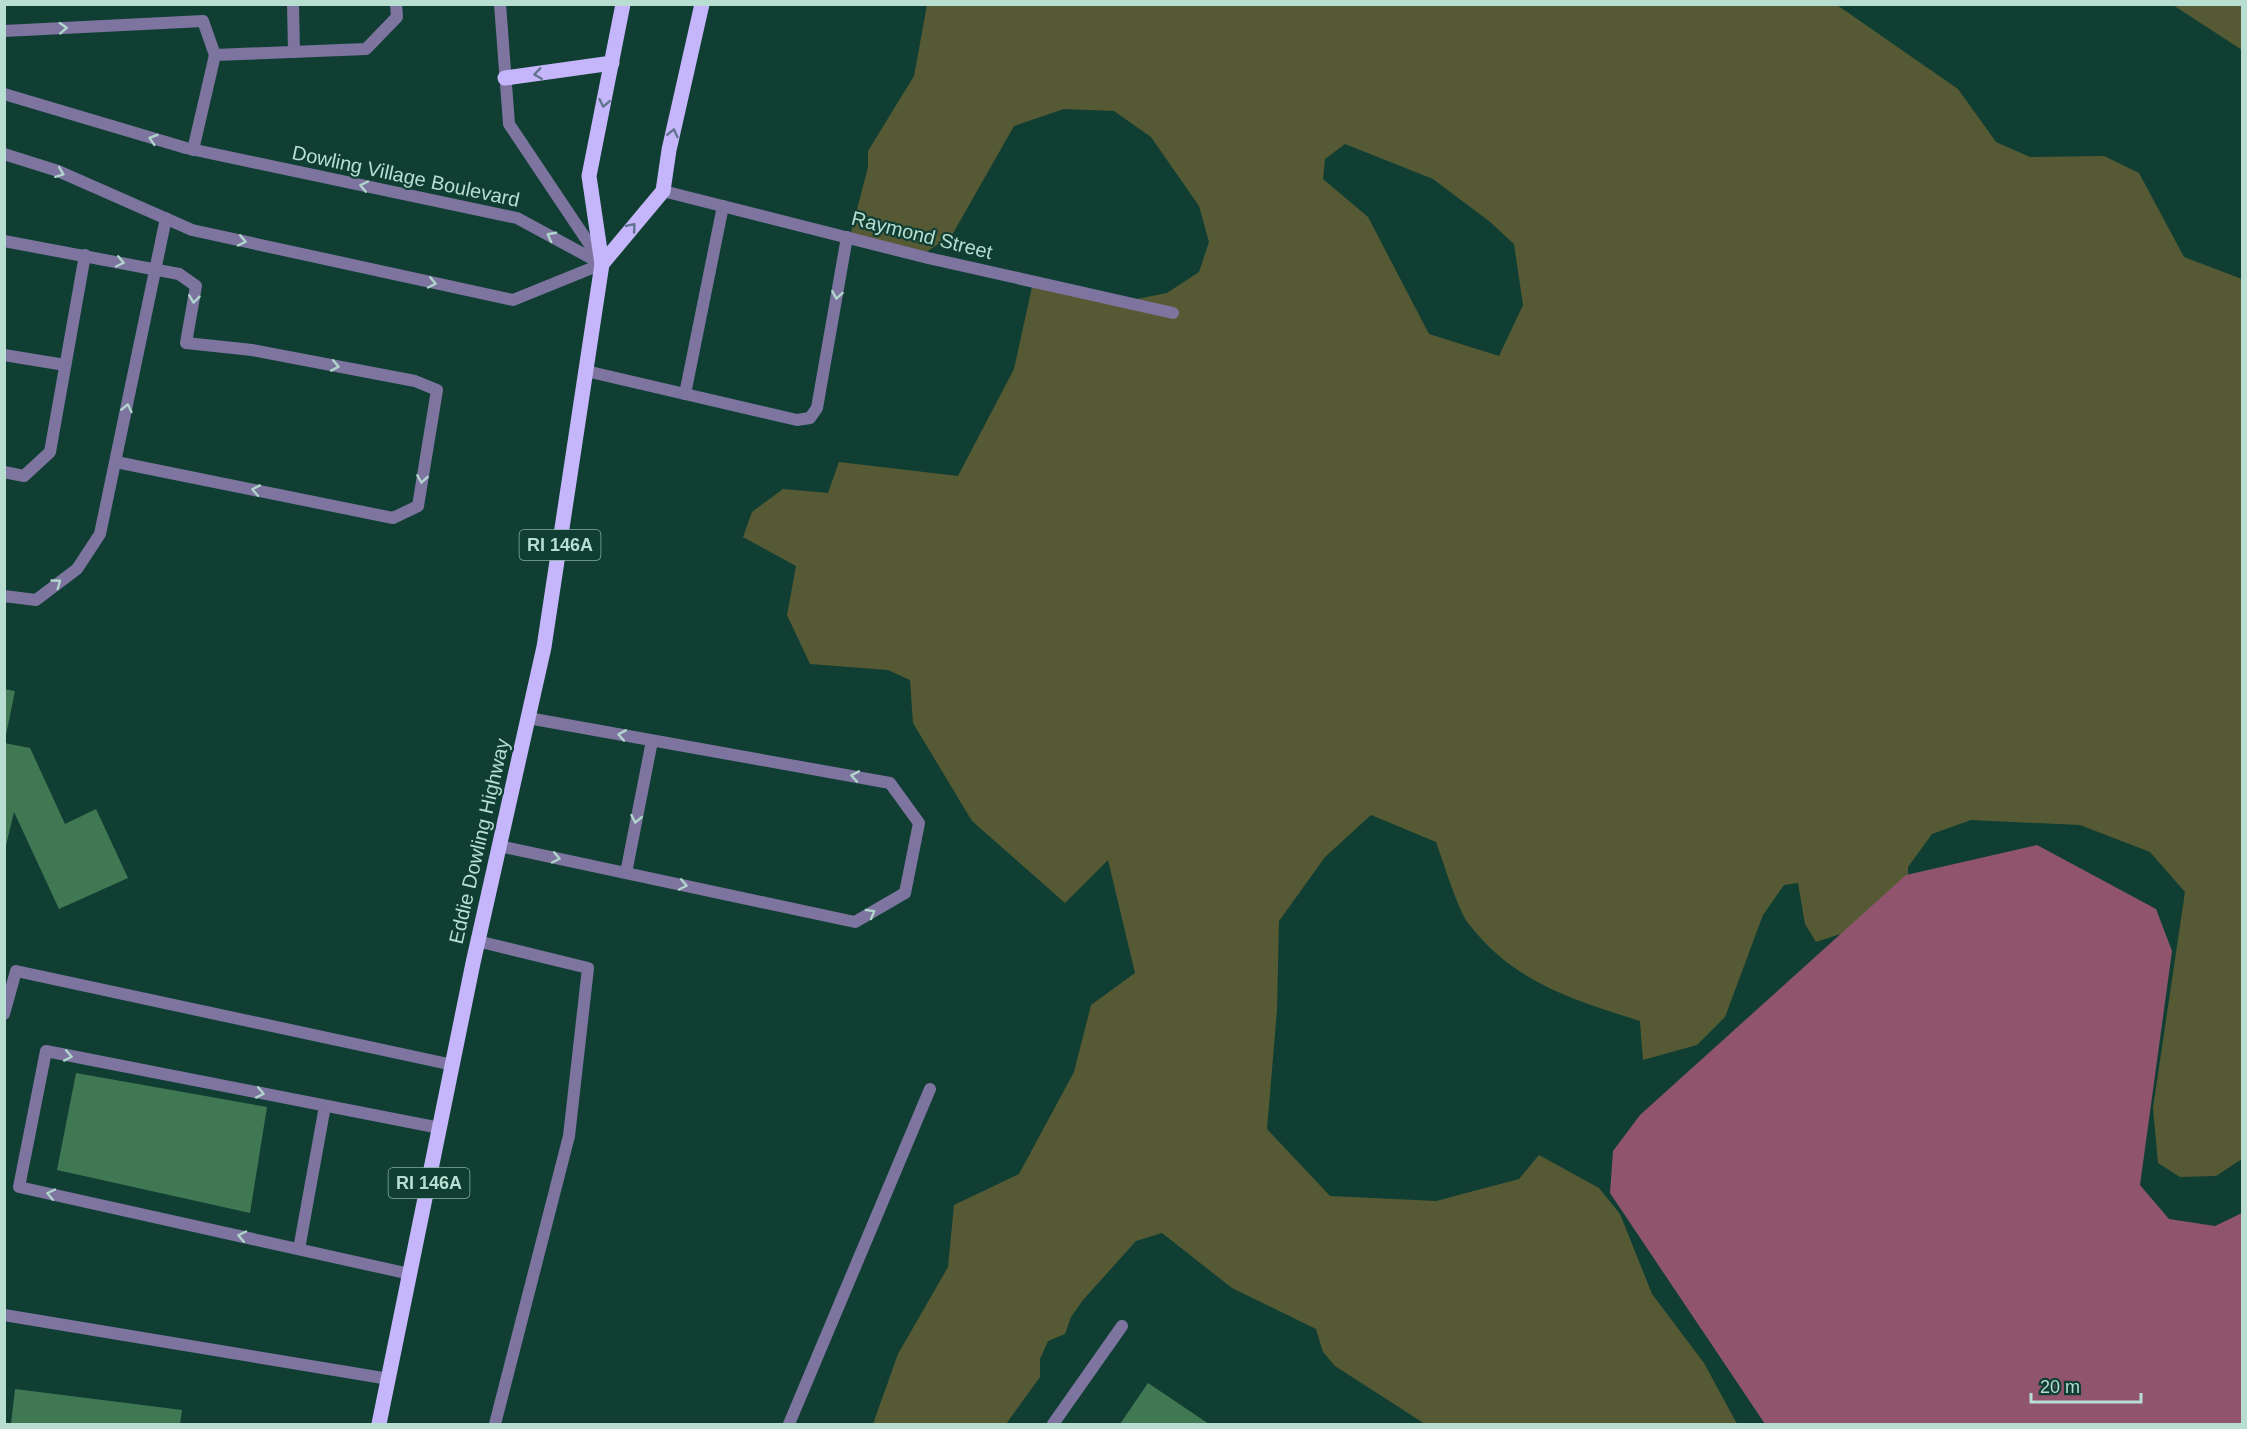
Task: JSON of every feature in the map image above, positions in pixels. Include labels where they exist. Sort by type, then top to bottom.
[{"type":"main road","name":"Eddie Dowling Highway","points":[[380,1425],[477,941],[544,647],[602,264],[590,176],[623,4]]},
{"type":"main road","points":[[602,264],[663,191],[669,150],[702,4]]},
{"type":"main road","points":[[506,78],[612,63]]},
{"type":"street","points":[[292,4],[294,52]]},
{"type":"street","points":[[215,55],[366,49],[397,17],[396,4]]},
{"type":"street","points":[[4,154],[58,171],[192,230],[513,300],[602,264],[509,124],[500,4]]},
{"type":"street","points":[[4,31],[203,21],[215,55],[193,150]]},
{"type":"street","name":"Dowling Village Boulevard","points":[[4,94],[193,150],[517,218],[602,264]]},
{"type":"street","name":"Raymond Street","points":[[663,191],[847,237],[1173,313]]},
{"type":"street","points":[[685,394],[723,206]]},
{"type":"street","points":[[4,596],[36,600],[77,569],[100,534],[166,218]]},
{"type":"street","points":[[586,371],[797,420],[810,418],[817,408],[847,237]]},
{"type":"street","points":[[4,241],[179,274],[196,286],[186,344],[252,350],[415,381],[436,390],[418,506],[393,518],[116,462]]},
{"type":"street","points":[[4,472],[24,476],[50,452],[85,255]]},
{"type":"street","points":[[4,355],[65,365]]},
{"type":"street","points":[[499,846],[855,922],[905,893],[919,823],[890,783],[528,718]]},
{"type":"street","points":[[626,873],[652,741]]},
{"type":"street","points":[[477,941],[588,968],[569,1136],[495,1425]]},
{"type":"street","points":[[4,1014],[16,971],[453,1065]]},
{"type":"street","points":[[410,1274],[19,1187],[46,1052],[440,1128]]},
{"type":"street","points":[[789,1425],[930,1089]]},
{"type":"street","points":[[299,1249],[325,1106]]},
{"type":"street","points":[[4,1315],[389,1379]]},
{"type":"street","points":[[1053,1425],[1122,1326]]},
{"type":"green space","points":[[927,5],[1837,5],[1958,89],[1996,142],[2030,157],[2104,156],[2139,173],[2184,257],[2242,279],[2242,1159],[2216,1176],[2180,1177],[2158,1163],[2153,1108],[2185,892],[2150,852],[2080,825],[1971,820],[1932,834],[1908,867],[1908,897],[1886,919],[1816,942],[1805,924],[1798,883],[1784,885],[1763,915],[1725,1017],[1697,1045],[1643,1060],[1640,1021],[1568,996],[1525,975],[1505,961],[1486,944],[1464,917],[1436,842],[1371,815],[1325,857],[1279,921],[1277,1010],[1267,1129],[1330,1196],[1436,1201],[1519,1179],[1539,1155],[1599,1188],[1620,1214],[1652,1294],[1704,1363],[1737,1424],[1425,1424],[1335,1366],[1323,1352],[1316,1329],[1232,1288],[1162,1233],[1136,1241],[1083,1300],[1071,1317],[1065,1334],[1048,1341],[1040,1359],[1040,1377],[1006,1424],[873,1424],[898,1354],[948,1267],[954,1205],[1019,1174],[1074,1072],[1091,1005],[1135,973],[1108,860],[1065,903],[972,821],[913,723],[910,680],[888,670],[810,664],[787,615],[796,566],[743,537],[752,512],[783,489],[828,493],[839,462],[958,476],[1014,369],[1032,287],[1117,305],[1167,293],[1199,272],[1209,242],[1199,206],[1151,137],[1114,111],[1064,109],[1014,126],[952,235],[919,257],[850,236],[868,167],[868,151],[914,76]],"holes":[[[1345,144],[1433,179],[1489,221],[1514,244],[1523,305],[1499,356],[1429,334],[1368,217],[1323,179],[1325,159]]]},
{"type":"green space","points":[[2173,5],[2242,5],[2242,50]]},
{"type":"shaded area","points":[[2037,845],[2156,909],[2172,951],[2140,1185],[2169,1219],[2215,1226],[2242,1213],[2242,1424],[1765,1424],[1610,1193],[1613,1151],[1640,1115],[1906,875]]},
{"type":"building","points":[[4,689],[15,691],[6,735],[4,734]]},
{"type":"building","points":[[4,743],[30,748],[65,824],[96,809],[128,878],[59,909],[14,812],[4,854]]},
{"type":"building","points":[[76,1073],[267,1107],[250,1213],[57,1170]]},
{"type":"building","points":[[1148,1383],[1209,1424],[1120,1424]]},
{"type":"building","points":[[15,1389],[182,1410],[180,1424],[11,1424]]}]
